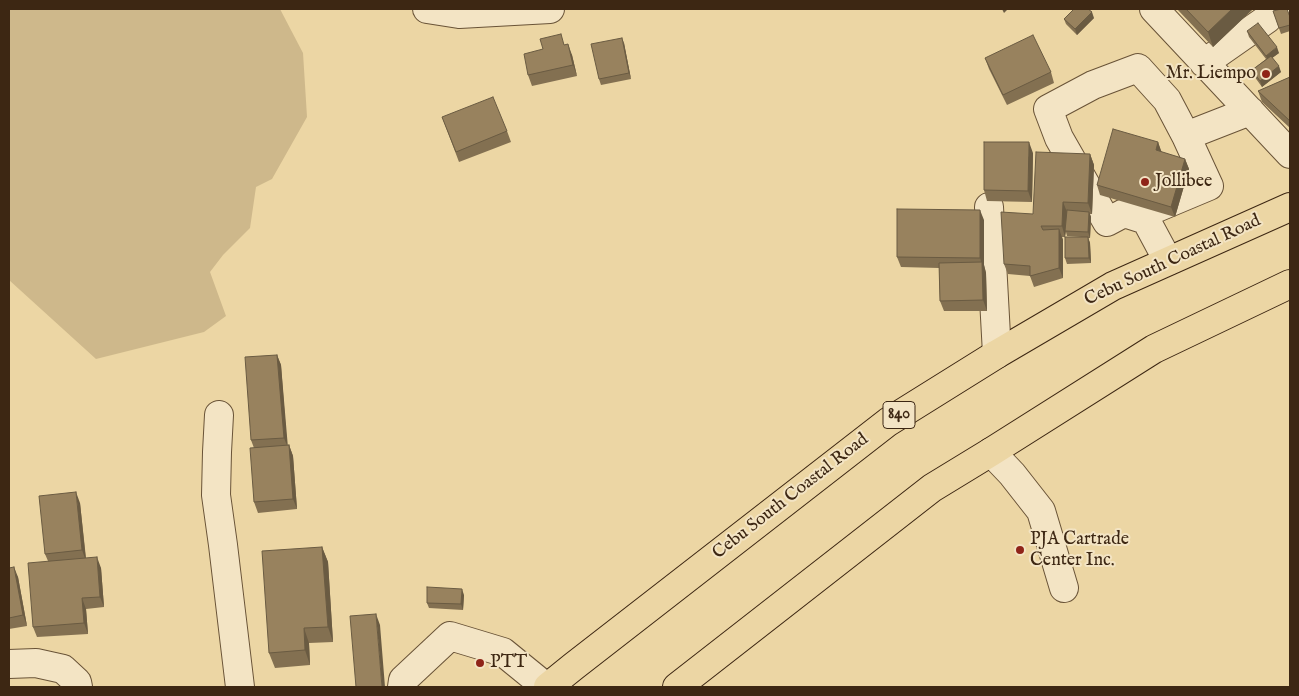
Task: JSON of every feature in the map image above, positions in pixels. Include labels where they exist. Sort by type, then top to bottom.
[{"type":"highway","name":"Cebu South Coastal Road","points":[[547,687],[888,422],[997,354],[1113,286],[1290,207]]},
{"type":"highway","points":[[677,687],[932,488],[1154,349],[1290,284]]},
{"type":"street","points":[[427,9],[459,14],[550,9]]},
{"type":"street","points":[[1154,9],[1290,154]]},
{"type":"street","points":[[1204,62],[1267,19],[1277,9]]},
{"type":"street","points":[[1137,216],[1210,186],[1167,100],[1138,68],[1093,84],[1048,109],[1059,138],[1107,222],[1124,212],[1146,220],[1168,261]]},
{"type":"street","points":[[1186,136],[1250,111]]},
{"type":"street","points":[[989,207],[997,354]]},
{"type":"street","points":[[220,414],[216,495],[240,687]]},
{"type":"street","points":[[991,452],[1012,474],[1040,511],[1064,588]]},
{"type":"street","points":[[402,687],[403,680],[450,636],[503,652],[547,687]]},
{"type":"street","points":[[9,664],[36,663],[63,669],[77,682],[78,687]]},
{"type":"shaded area","points":[[9,9],[280,9],[303,53],[307,117],[272,179],[256,187],[250,228],[223,255],[210,272],[226,316],[204,332],[96,359],[9,280]]},
{"type":"building","points":[[1074,9],[1088,9],[1092,12],[1075,29],[1064,19]]},
{"type":"building","points":[[1186,9],[1232,9],[1208,32]]},
{"type":"building","points":[[1287,9],[1290,25],[1279,28],[1273,11]]},
{"type":"building","points":[[1258,23],[1277,47],[1266,56],[1247,31]]},
{"type":"building","points":[[561,34],[564,45],[568,44],[573,65],[528,75],[524,54],[543,49],[540,39]]},
{"type":"building","points":[[1033,35],[1051,72],[1003,95],[985,58]]},
{"type":"building","points":[[622,38],[629,73],[599,79],[591,44]]},
{"type":"building","points":[[1271,56],[1279,66],[1260,81],[1252,70]]},
{"type":"building","points":[[1290,77],[1290,121],[1258,91]]},
{"type":"building","points":[[493,97],[507,131],[456,152],[442,117]]},
{"type":"building","name":"Jollibee","points":[[1113,129],[1158,142],[1156,150],[1185,159],[1171,207],[1097,185]]},
{"type":"building","points":[[984,142],[1029,142],[1028,191],[984,190]]},
{"type":"building","points":[[1036,152],[1090,154],[1088,203],[1063,202],[1062,226],[1041,226],[1043,230],[1059,229],[1059,268],[1030,276],[1030,266],[1004,264],[1001,212],[1033,214]]},
{"type":"building","points":[[897,209],[980,210],[980,258],[897,257]]},
{"type":"building","points":[[1067,210],[1089,212],[1088,232],[1065,231]]},
{"type":"building","points":[[1065,237],[1088,237],[1089,258],[1065,258]]},
{"type":"building","points":[[982,262],[983,300],[940,301],[939,263]]},
{"type":"building","points":[[277,355],[284,438],[251,440],[245,357]]},
{"type":"building","points":[[289,445],[293,499],[254,502],[250,448]]},
{"type":"building","points":[[76,492],[82,550],[45,554],[39,496]]},
{"type":"building","points":[[322,547],[328,627],[304,628],[305,650],[269,653],[262,551]]},
{"type":"building","points":[[97,557],[100,597],[82,598],[84,623],[33,627],[28,563]]},
{"type":"building","points":[[14,567],[23,615],[9,618],[9,568]]},
{"type":"building","points":[[427,587],[462,589],[461,604],[427,603]]},
{"type":"building","points":[[376,614],[382,687],[356,687],[350,616]]},
{"type":"place","name":"Mr. Liempo","points":[[1266,74]]},
{"type":"place","name":"Jollibee","points":[[1145,182]]},
{"type":"place","name":"PJA Cartrade Center Inc.","points":[[1020,550]]},
{"type":"place","name":"PTT","points":[[480,663]]}]
